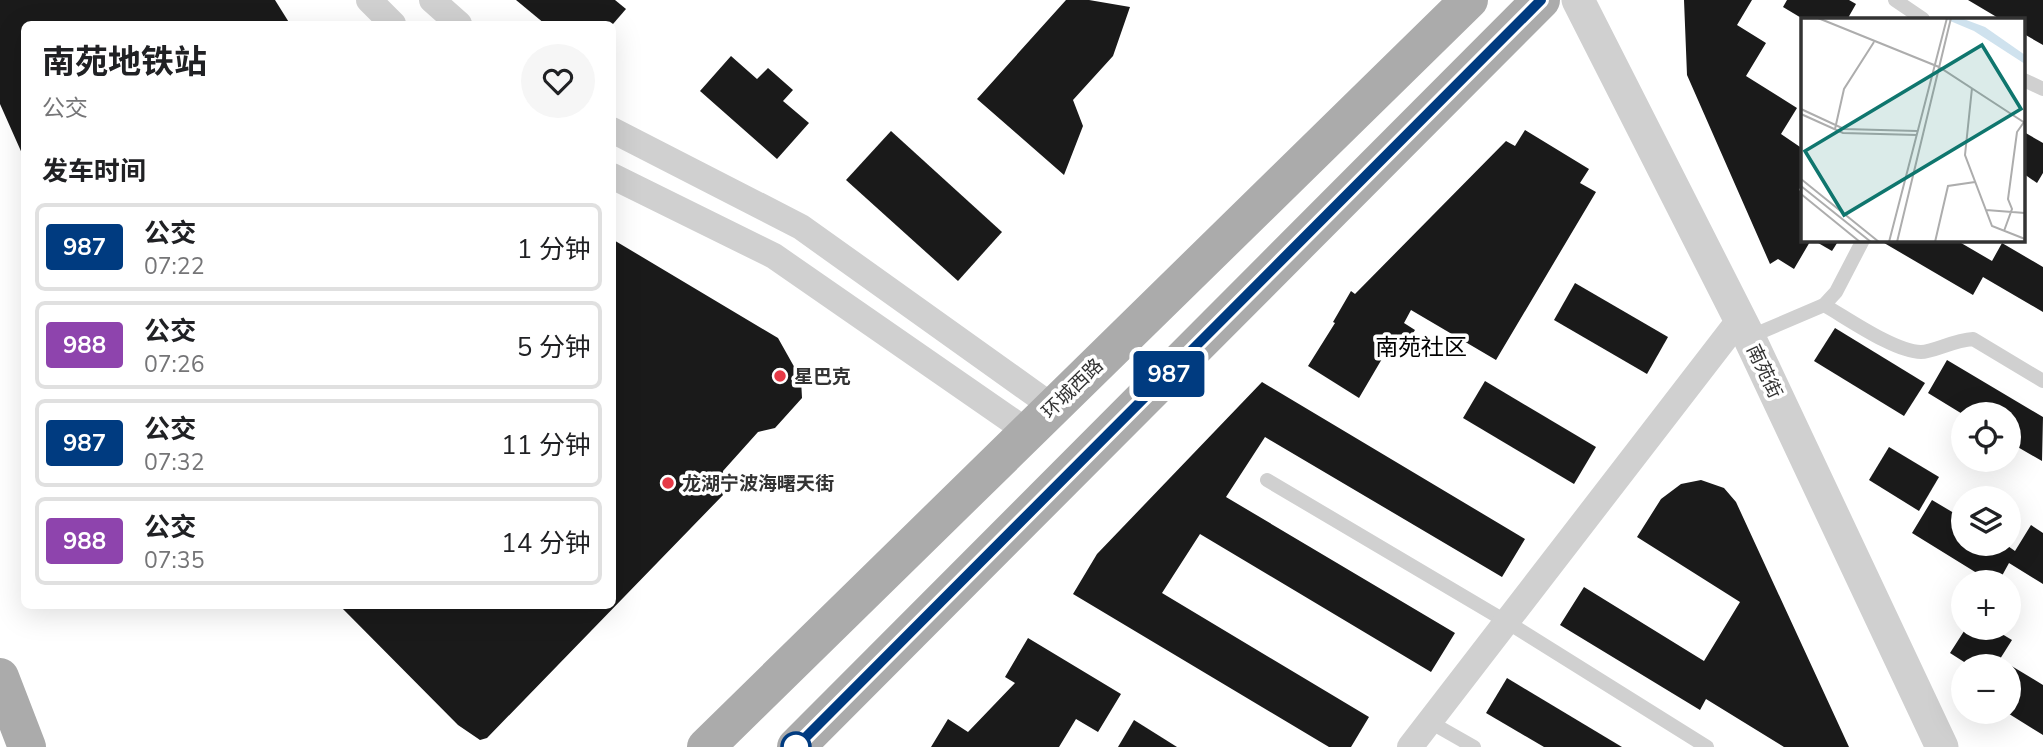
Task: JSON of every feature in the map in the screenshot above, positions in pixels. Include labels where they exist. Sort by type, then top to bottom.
[{"type":"main road","name":"环城西路","points":[[706,747],[1469,0]]},
{"type":"main road","points":[[796,747],[1541,0]]},
{"type":"main road","points":[[0,677],[27,747]]},
{"type":"street","points":[[369,0],[390,21]]},
{"type":"street","points":[[432,0],[455,21]]},
{"type":"street","name":"南苑街","points":[[1578,0],[1745,328],[1942,747]]},
{"type":"street","points":[[616,132],[801,227],[1041,419]]},
{"type":"street","points":[[616,178],[774,256],[1041,419]]},
{"type":"street","points":[[1410,747],[1507,622],[1745,328]]},
{"type":"lane","points":[[1895,0],[1922,18]]},
{"type":"lane","points":[[2025,80],[2043,89]]},
{"type":"lane","points":[[1745,328],[1824,305],[1836,292],[1862,242]]},
{"type":"lane","points":[[1824,305],[1907,351],[1924,352],[1939,345],[1973,339],[2043,381]]},
{"type":"lane","points":[[1267,480],[1507,622],[1707,747]]},
{"type":"lane","points":[[1430,722],[1474,747]]},
{"type":"building","points":[[0,0],[275,0],[288,21],[21,21],[21,151],[0,104]]},
{"type":"building","points":[[516,0],[615,0],[626,9],[616,21],[541,21]]},
{"type":"building","points":[[1066,0],[1089,0],[1130,7],[1113,56],[1073,100],[1083,126],[1064,175],[977,99]]},
{"type":"building","points":[[1684,0],[1752,0],[1737,25],[1766,43],[1746,76],[1797,108],[1781,134],[1801,148],[1801,242],[1810,242],[1794,269],[1778,259],[1770,264],[1687,75]]},
{"type":"building","points":[[1787,0],[1849,0],[1856,4],[1848,18],[1801,18],[1783,7]]},
{"type":"building","points":[[1968,0],[2043,0],[2043,45],[2025,35],[2025,18],[1998,18]]},
{"type":"building","points":[[731,56],[757,79],[768,68],[793,90],[783,101],[809,123],[777,159],[700,91]]},
{"type":"building","points":[[1525,130],[1589,169],[1580,183],[1596,192],[1496,360],[1411,310],[1404,323],[1415,330],[1397,359],[1386,352],[1359,398],[1308,366],[1351,291],[1355,294],[1506,141],[1515,146]]},
{"type":"building","points":[[891,131],[1002,232],[958,281],[846,180]]},
{"type":"building","points":[[2025,133],[2043,143],[2043,173],[2037,183],[2025,175]]},
{"type":"building","name":"龙湖宁波海曙天街","points":[[616,241],[778,338],[801,379],[802,398],[775,428],[758,432],[723,471],[724,494],[616,605]]},
{"type":"building","points":[[1816,242],[1838,242],[1832,251]]},
{"type":"building","points":[[1882,242],[1959,242],[1992,261],[2002,243],[2043,267],[2043,312],[1983,277],[1973,295]]},
{"type":"building","points":[[1575,283],[1668,337],[1647,374],[1554,320]]},
{"type":"building","points":[[1835,328],[1925,383],[1904,416],[1814,361]]},
{"type":"building","points":[[1947,360],[2018,402],[1951,402],[1951,407],[1928,393]]},
{"type":"building","points":[[1485,381],[1596,447],[1574,484],[1463,418]]},
{"type":"building","points":[[1262,382],[1525,539],[1502,577],[1265,437],[1226,497],[1455,633],[1431,672],[1200,534],[1162,593],[1369,717],[1351,747],[1329,747],[1073,594],[1097,554]]},
{"type":"building","points":[[2021,404],[2043,417],[2042,461],[2021,449]]},
{"type":"building","points":[[1889,447],[1939,477],[1919,511],[1869,480]]},
{"type":"building","points":[[1701,480],[1724,488],[1736,502],[1849,747],[1784,747],[1706,699],[1700,710],[1560,625],[1584,587],[1704,661],[1740,602],[1637,537],[1661,499],[1681,484]]},
{"type":"building","points":[[1932,500],[1951,511],[1951,556],[2021,556],[2021,541],[2031,525],[2043,533],[2043,584],[2009,563],[2005,570],[1972,570],[1912,533]]},
{"type":"building","name":"龙湖宁波海曙天街","points":[[343,609],[612,609],[487,738],[480,740],[458,725]]},
{"type":"building","points":[[1028,638],[1121,694],[1098,732],[1076,719],[1059,747],[931,747],[948,719],[968,732],[1015,683],[1005,677]]},
{"type":"building","points":[[1958,640],[2012,640],[2003,654],[1950,653]]},
{"type":"building","points":[[2021,672],[2043,685],[2043,735],[2021,721]]},
{"type":"building","points":[[1507,678],[1622,747],[1544,747],[1486,713]]},
{"type":"building","points":[[1134,720],[1177,747],[1118,747]]},
{"type":"bus line","name":"987","points":[[796,747],[1541,0]]},
{"type":"place","name":"星巴克","points":[[780,376]]},
{"type":"place","name":"龙湖宁波海曙天街","points":[[668,483]]},
{"type":"district","name":"南苑社区","points":[[1421,347]]}]
